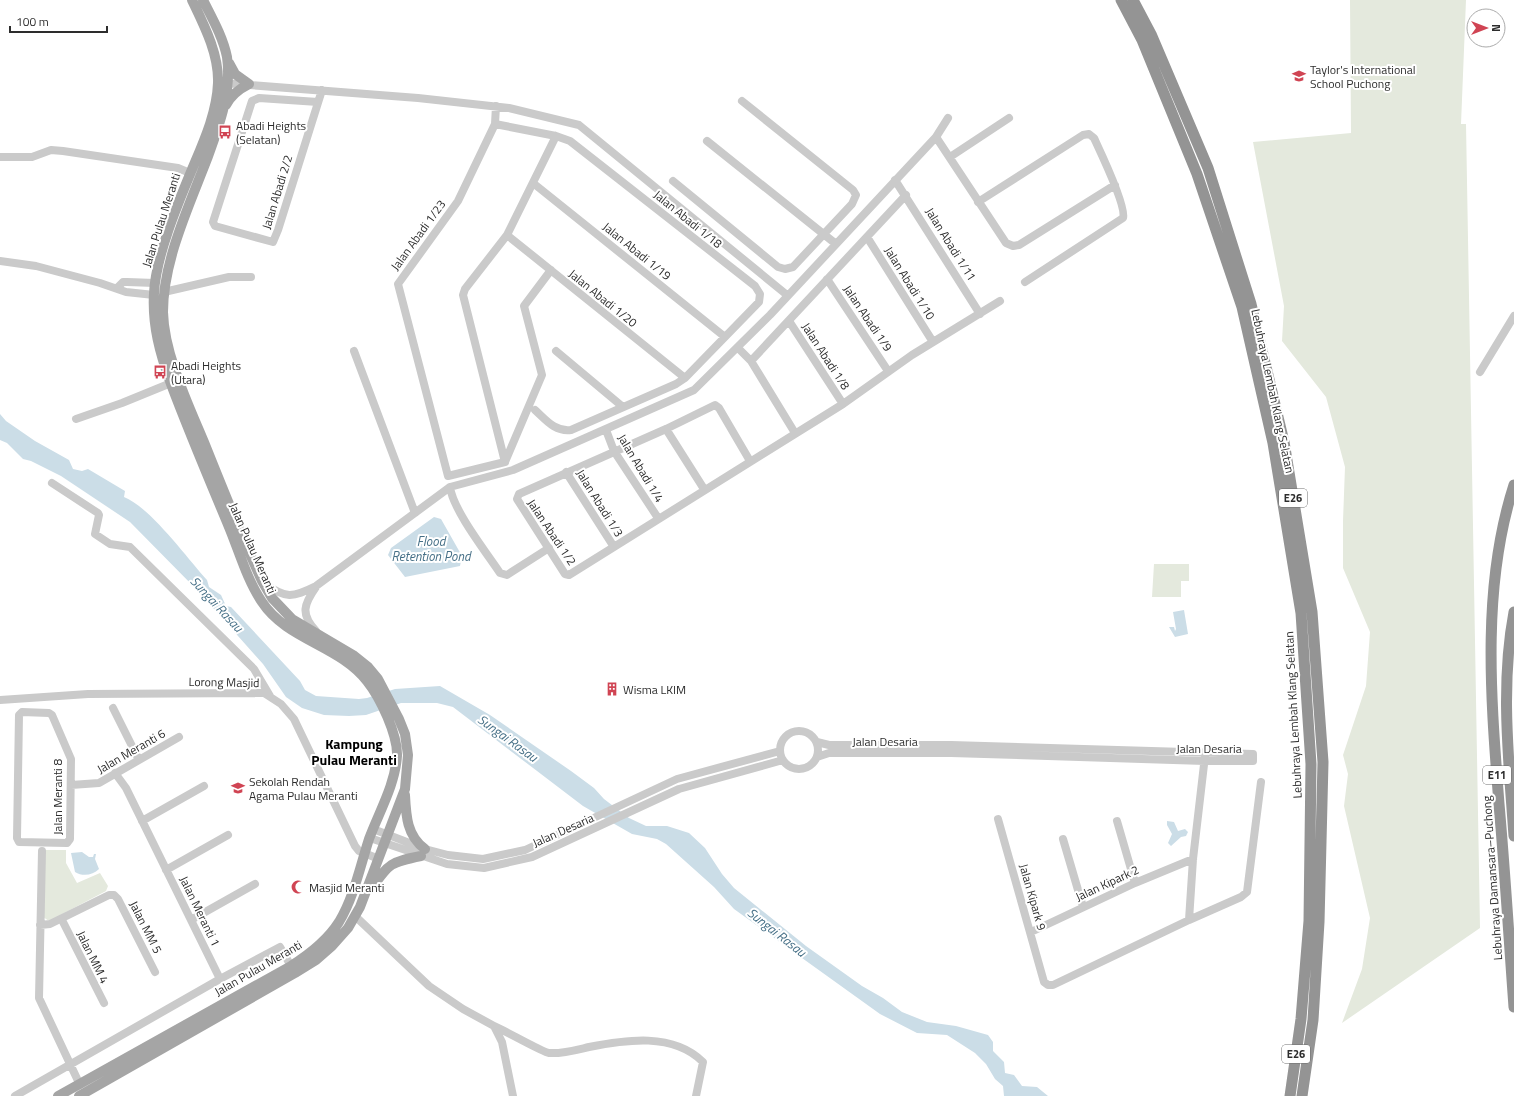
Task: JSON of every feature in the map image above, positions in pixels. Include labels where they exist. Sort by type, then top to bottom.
[{"type":"highway","name":"Lebuhraya Lembah Klang Selatan","points":[[1121,0],[1142,40],[1197,174],[1242,307],[1273,443],[1301,613],[1311,764],[1309,921],[1301,1019],[1290,1092]]},
{"type":"highway","name":"Lebuhraya Lembah Klang Selatan","points":[[1133,0],[1151,34],[1208,168],[1251,304],[1284,442],[1312,612],[1323,762],[1320,922],[1313,1020],[1303,1090]]},
{"type":"highway","name":"Lebuhraya Damansara–Puchong","points":[[1514,486],[1499,549],[1493,602],[1491,656],[1494,733],[1514,1007]]},
{"type":"highway","name":"Lebuhraya Damansara–Puchong","points":[[1514,612],[1508,658],[1506,723],[1514,836]]},
{"type":"main road","name":"Jalan Pulau Meranti","points":[[192,0],[216,58],[223,83],[224,111],[159,293],[157,339],[171,383],[213,490],[250,579],[263,603],[285,626],[373,680]]},
{"type":"main road","name":"Jalan Pulau Meranti","points":[[78,1096],[196,1030],[316,960],[332,946],[348,928],[358,912],[405,789],[408,755],[405,734],[395,721],[373,680],[360,660],[292,619],[272,598],[262,581],[180,383],[165,336],[163,314],[159,293],[155,283],[164,246],[190,173],[207,132],[223,83],[227,57],[217,28],[203,0]]},
{"type":"main road","points":[[224,111],[231,97],[238,90],[249,84],[234,74],[227,57]]},
{"type":"main road","name":"Jalan Pulau Meranti","points":[[58,1096],[291,966],[311,954],[327,938],[339,922],[350,899],[371,834],[392,781],[397,756],[395,721]]},
{"type":"main road","points":[[358,912],[389,865],[423,853],[408,825],[405,789]]},
{"type":"street","points":[[223,83],[322,90],[496,106],[568,120],[588,130],[787,295]]},
{"type":"street","name":"Jalan Abadi 2/2","points":[[318,102],[259,98],[252,101],[213,224],[273,242],[322,90]]},
{"type":"street","points":[[673,181],[778,267],[785,269],[792,267],[852,204],[855,200],[854,190],[742,101]]},
{"type":"street","name":"Jalan Abadi 1/23","points":[[496,106],[495,124],[458,201],[398,284],[448,476],[505,462]]},
{"type":"street","points":[[262,581],[278,593],[286,596],[296,595],[316,586],[450,487],[513,470],[694,390],[738,348],[836,244],[898,184],[936,137],[948,118]]},
{"type":"street","points":[[950,157],[1008,118]]},
{"type":"street","name":"Jalan Abadi 1/18","points":[[495,124],[556,136],[570,141],[596,159],[758,290],[760,298],[759,302],[685,378]]},
{"type":"street","points":[[978,202],[1086,134],[1094,138],[1115,185],[1124,213],[1123,218],[1025,282]]},
{"type":"street","points":[[505,462],[463,295],[465,289],[507,235],[556,136]]},
{"type":"street","points":[[936,137],[1006,243],[1016,246],[1115,185]]},
{"type":"street","points":[[708,141],[836,244]]},
{"type":"street","points":[[0,157],[32,157],[51,150],[63,151],[178,168],[190,173]]},
{"type":"street","name":"Jalan Abadi 1/19","points":[[533,183],[725,337]]},
{"type":"street","name":"Jalan Abadi 1/11","points":[[898,184],[980,314]]},
{"type":"street","points":[[751,361],[906,195]]},
{"type":"street","name":"Jalan Abadi 1/20","points":[[507,235],[685,378]]},
{"type":"street","name":"Jalan Abadi 1/10","points":[[867,237],[933,342]]},
{"type":"street","points":[[0,261],[36,266],[117,288],[126,292],[159,293],[230,277],[251,277]]},
{"type":"street","points":[[505,462],[542,375],[524,306],[551,270]]},
{"type":"street","name":"Jalan Abadi 1/9","points":[[827,279],[888,371]]},
{"type":"street","points":[[117,288],[123,282],[155,283]]},
{"type":"street","points":[[614,547],[704,489],[843,404],[888,371],[933,342],[1000,302]]},
{"type":"street","points":[[1480,372],[1514,316]]},
{"type":"street","name":"Jalan Abadi 1/8","points":[[789,321],[843,404]]},
{"type":"street","points":[[738,348],[751,361],[795,433]]},
{"type":"street","points":[[556,350],[624,407]]},
{"type":"street","points":[[354,351],[415,513]]},
{"type":"street","points":[[535,410],[556,429],[563,431],[570,430],[624,407],[685,378]]},
{"type":"street","points":[[76,419],[128,401],[171,383]]},
{"type":"street","points":[[566,472],[666,429],[715,404],[719,408],[750,461]]},
{"type":"street","points":[[666,429],[704,489]]},
{"type":"street","name":"Jalan Abadi 1/4","points":[[606,430],[614,451],[658,518]]},
{"type":"street","name":"Jalan Abadi 1/2","points":[[566,472],[518,494],[517,499],[565,574],[569,575],[614,547]]},
{"type":"street","name":"Jalan Abadi 1/3","points":[[566,472],[614,547]]},
{"type":"street","points":[[52,483],[98,513],[99,515],[95,534],[110,544],[130,547],[254,669],[270,696]]},
{"type":"street","points":[[450,487],[453,500],[500,573],[507,575],[549,548]]},
{"type":"street","points":[[316,586],[307,599],[305,611],[308,621],[320,636]]},
{"type":"street","name":"Lorong Masjid","points":[[0,700],[88,694],[256,693],[270,696],[281,704],[294,719],[349,837],[359,851],[379,859]]},
{"type":"street","points":[[113,708],[139,760]]},
{"type":"street","name":"Jalan Meranti 8","points":[[22,712],[52,715],[71,759],[71,785],[70,839],[67,843],[42,847],[20,842],[17,838],[19,716],[22,712]]},
{"type":"street","name":"Jalan Desaria","points":[[371,834],[423,853],[447,864],[484,868],[532,857],[679,790],[783,760],[793,768],[799,769],[810,766],[817,757],[829,753],[951,753],[1205,757],[1253,754],[1253,761],[1205,757],[951,745],[829,745],[817,742],[810,733],[799,730],[793,731],[782,741],[780,751],[677,779],[525,850],[483,859],[423,853]]},
{"type":"street","name":"Jalan Meranti 6","points":[[71,785],[100,783],[179,737]]},
{"type":"street","points":[[817,742],[817,757]]},
{"type":"street","points":[[780,751],[783,760]]},
{"type":"street","points":[[1205,757],[1193,859],[1189,920],[1240,897],[1246,892],[1261,782]]},
{"type":"street","name":"Jalan Meranti 1","points":[[115,773],[126,788],[220,979]]},
{"type":"street","points":[[142,821],[204,786]]},
{"type":"street","name":"Jalan Kipark 9","points":[[998,819],[1044,982],[1048,985],[1053,985],[1189,920]]},
{"type":"street","points":[[1117,821],[1135,883]]},
{"type":"street","points":[[166,870],[228,835]]},
{"type":"street","points":[[1063,839],[1083,907]]},
{"type":"street","points":[[42,847],[39,998],[72,1065],[80,1085]]},
{"type":"street","name":"Jalan Kipark 2","points":[[1031,932],[1135,883],[1193,859]]},
{"type":"street","points":[[191,920],[255,884]]},
{"type":"street","name":"Jalan MM 5","points":[[62,920],[109,895],[114,895],[118,899],[155,972]]},
{"type":"street","points":[[358,912],[429,986],[463,1009],[548,1053],[564,1052],[624,1040],[648,1041],[676,1045],[690,1051],[703,1062],[696,1096]]},
{"type":"street","points":[[40,925],[50,924],[62,920]]},
{"type":"street","name":"Jalan MM 4","points":[[62,920],[104,1003]]},
{"type":"street","points":[[15,1096],[72,1065],[220,979],[280,947],[291,966]]},
{"type":"street","points":[[494,1026],[502,1042],[513,1096]]},
{"type":"shaded area","points":[[1350,0],[1466,0],[1461,124],[1466,124],[1480,928],[1342,1023],[1362,969],[1370,918],[1344,806],[1348,774],[1343,755],[1366,686],[1370,632],[1343,568],[1345,467],[1326,397],[1282,341],[1284,306],[1253,142],[1351,133]]},
{"type":"shaded area","points":[[1154,564],[1189,564],[1189,581],[1181,581],[1181,597],[1152,597]]},
{"type":"shaded area","points":[[45,850],[66,850],[66,863],[77,883],[100,873],[108,886],[106,891],[49,921],[43,917]]},
{"type":"water","name":"Sungai Rasau","points":[[0,414],[6,421],[35,441],[69,460],[73,469],[82,471],[88,469],[125,491],[124,497],[145,511],[168,534],[207,580],[209,587],[221,595],[226,606],[231,607],[300,681],[305,690],[316,696],[359,699],[395,689],[440,686],[490,715],[571,771],[594,788],[604,799],[629,818],[646,826],[667,826],[689,833],[705,848],[722,874],[734,888],[806,946],[862,986],[883,998],[902,1012],[927,1022],[956,1026],[988,1035],[993,1042],[993,1051],[1004,1062],[1005,1073],[1014,1075],[1022,1086],[1037,1087],[1048,1096],[1004,1096],[1003,1086],[995,1079],[986,1064],[975,1053],[947,1035],[917,1033],[880,1014],[734,909],[714,887],[666,844],[657,839],[632,834],[583,806],[453,707],[437,703],[401,703],[366,715],[349,716],[324,715],[302,708],[286,697],[263,664],[198,591],[130,522],[61,476],[31,461],[23,459],[7,443],[0,440]]},
{"type":"water","name":"Flood Retention Pond","points":[[434,517],[441,519],[462,556],[460,566],[405,577],[388,555],[391,548]]},
{"type":"water","points":[[1184,610],[1188,634],[1175,637],[1169,627],[1174,627],[1175,631],[1176,629],[1173,612]]},
{"type":"water","points":[[1167,821],[1174,822],[1178,831],[1185,829],[1188,832],[1186,836],[1181,837],[1171,846],[1168,843],[1172,834],[1167,825]]},
{"type":"water","points":[[82,852],[89,857],[93,857],[94,854],[96,854],[95,859],[99,869],[94,873],[88,875],[78,874],[75,872],[71,853]]},
{"type":"place","name":"Taylor's International School Puchong","points":[[1299,76]]},
{"type":"place","name":"Abadi Heights (Selatan)","points":[[225,132]]},
{"type":"place","name":"Abadi Heights (Utara)","points":[[160,372]]},
{"type":"place","name":"Wisma LKIM","points":[[612,689]]},
{"type":"place","name":"Sekolah Rendah Agama Pulau Meranti","points":[[238,788]]},
{"type":"place","name":"Masjid Meranti","points":[[298,887]]},
{"type":"district","name":"Kampung Pulau Meranti","points":[[354,752]]}]
